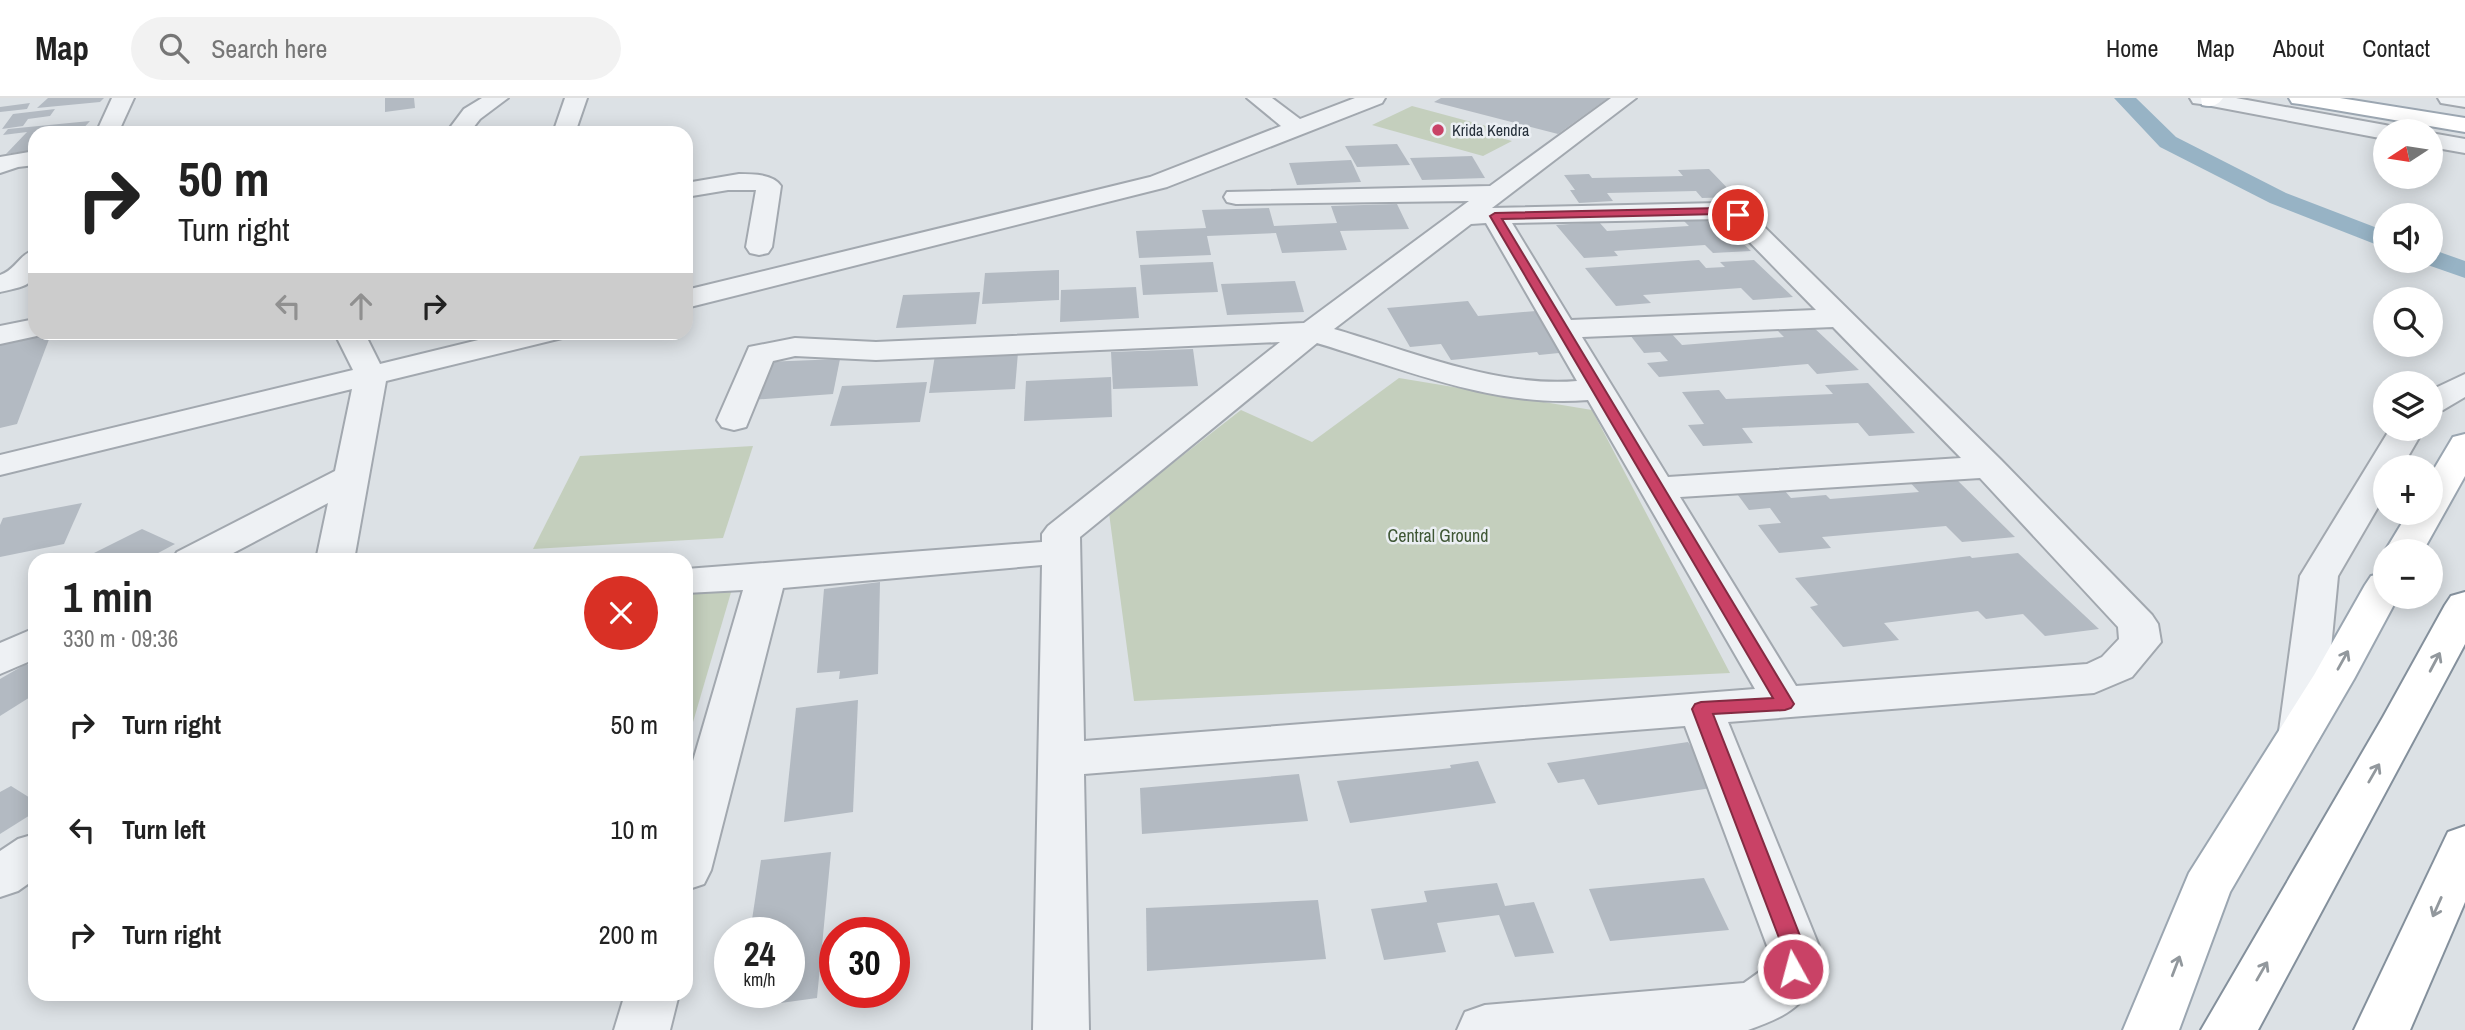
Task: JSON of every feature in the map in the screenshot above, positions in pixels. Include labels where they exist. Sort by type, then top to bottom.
[{"type":"main road","points":[[2300,98],[2457,115]]},
{"type":"main road","points":[[2333,98],[2457,115]]},
{"type":"main road","points":[[2367,98],[2457,115]]},
{"type":"main road","points":[[2404,98],[2457,115]]},
{"type":"main road","points":[[2443,483],[2465,444]]},
{"type":"main road","points":[[2229,1030],[2405,718],[2465,605]]},
{"type":"main road","points":[[2151,1030],[2207,887],[2373,606]]},
{"type":"main road","points":[[2382,1030],[2465,845]]},
{"type":"street","points":[[110,126],[123,98]]},
{"type":"street","points":[[463,126],[472,114],[497,98]]},
{"type":"street","points":[[566,126],[576,98]]},
{"type":"street","points":[[1258,98],[1298,128]]},
{"type":"street","points":[[693,297],[1158,182],[1374,98]]},
{"type":"street","points":[[1061,1030],[1061,534],[1312,332],[1485,208],[1625,98]]},
{"type":"street","points":[[2208,99],[2373,130]]},
{"type":"street","points":[[2457,115],[2465,146]]},
{"type":"street","points":[[0,166],[13,160],[28,159]]},
{"type":"street","points":[[693,189],[744,182],[761,182],[769,186],[759,247]]},
{"type":"street","points":[[1063,759],[2094,678],[2118,667],[2140,642],[2138,624],[1989,467],[1738,215],[1731,212],[1485,208],[1236,197]]},
{"type":"street","points":[[1485,208],[1563,329],[1785,704]]},
{"type":"street","points":[[0,284],[21,277],[28,268]]},
{"type":"street","points":[[1563,329],[1839,318]]},
{"type":"street","points":[[0,335],[28,329]]},
{"type":"street","points":[[734,420],[760,354],[779,349],[876,351],[1312,332],[1483,383],[1554,393],[1598,389]]},
{"type":"street","points":[[336,553],[371,376],[353,340]]},
{"type":"street","points":[[0,465],[371,376],[493,340]]},
{"type":"street","points":[[2443,396],[2465,384]]},
{"type":"street","points":[[2301,731],[2319,576],[2400,441]]},
{"type":"street","points":[[1656,488],[1989,467]]},
{"type":"street","points":[[204,553],[352,476]]},
{"type":"street","points":[[693,580],[766,577],[1062,552]]},
{"type":"street","points":[[693,844],[766,577]]},
{"type":"street","points":[[0,660],[28,646]]},
{"type":"street","points":[[1485,1030],[1745,1007],[1770,999],[1785,986],[1793,969],[1795,951],[1701,709]]},
{"type":"street","points":[[0,877],[28,858]]},
{"type":"street","points":[[642,1030],[650,1001]]},
{"type":"green space","name":"Krida Kendra","points":[[1412,106],[1490,127],[1483,133],[1512,141],[1483,156],[1372,125]]},
{"type":"green space","name":"Central Ground","points":[[1399,378],[1592,410],[1730,673],[1134,701],[1109,513],[1241,410],[1312,442]]},
{"type":"green space","points":[[753,446],[723,538],[533,549],[580,456]]},
{"type":"green space","points":[[732,589],[693,722],[693,593]]},
{"type":"building","points":[[48,98],[104,98],[100,102],[37,108]]},
{"type":"building","points":[[385,98],[414,98],[415,108],[385,112]]},
{"type":"building","points":[[1441,98],[1608,98],[1558,134],[1434,102]]},
{"type":"building","points":[[30,103],[27,109],[0,112],[0,107]]},
{"type":"building","points":[[55,109],[50,116],[28,119],[23,126],[2,129],[13,114]]},
{"type":"building","points":[[90,121],[85,126],[39,126]]},
{"type":"building","points":[[28,127],[28,151],[6,154],[27,132],[3,135],[8,129]]},
{"type":"building","points":[[1397,144],[1410,165],[1357,167],[1345,146]]},
{"type":"building","points":[[1472,156],[1485,178],[1422,180],[1410,158]]},
{"type":"building","points":[[1351,160],[1361,182],[1297,185],[1289,163]]},
{"type":"building","points":[[1709,169],[1736,197],[1702,198],[1696,191],[1607,193],[1613,201],[1579,203],[1570,190],[1575,190],[1564,175],[1589,174],[1592,178],[1683,176],[1678,170]]},
{"type":"building","points":[[1397,204],[1409,229],[1340,231],[1347,250],[1282,253],[1276,233],[1207,236],[1211,255],[1139,258],[1136,231],[1206,228],[1202,210],[1269,208],[1274,226],[1337,223],[1331,206]]},
{"type":"building","points":[[1716,218],[1751,251],[1713,253],[1705,245],[1614,251],[1618,256],[1584,258],[1556,225],[1599,222],[1607,231],[1689,226],[1683,220]]},
{"type":"building","points":[[1699,260],[1706,268],[1725,267],[1720,262],[1754,260],[1793,297],[1753,300],[1741,288],[1643,295],[1651,303],[1616,306],[1585,268]]},
{"type":"building","points":[[1213,262],[1218,292],[1143,295],[1140,265]]},
{"type":"building","points":[[1059,270],[1059,300],[982,304],[985,273]]},
{"type":"building","points":[[1295,281],[1304,312],[1227,315],[1221,284]]},
{"type":"building","points":[[1136,287],[1139,318],[1060,322],[1061,290]]},
{"type":"building","points":[[980,292],[976,324],[896,328],[903,295]]},
{"type":"building","points":[[1468,301],[1478,316],[1536,311],[1569,352],[1539,355],[1537,352],[1451,360],[1441,344],[1410,347],[1387,308]]},
{"type":"building","points":[[1812,326],[1859,370],[1817,374],[1808,364],[1659,377],[1647,363],[1668,361],[1660,352],[1644,353],[1630,335],[1670,332],[1682,345],[1784,337],[1776,329]]},
{"type":"building","points":[[28,339],[49,340],[17,424],[0,428],[0,344]]},
{"type":"building","points":[[1193,349],[1198,386],[1113,389],[1111,352]]},
{"type":"building","points":[[1018,352],[1015,389],[929,393],[935,355]]},
{"type":"building","points":[[840,359],[833,394],[750,400],[764,362]]},
{"type":"building","points":[[1111,377],[1112,417],[1024,421],[1026,381]]},
{"type":"building","points":[[927,382],[920,422],[830,426],[842,386]]},
{"type":"building","points":[[1868,383],[1915,433],[1869,436],[1858,423],[1742,428],[1753,443],[1703,446],[1688,425],[1704,424],[1682,392],[1719,390],[1726,399],[1833,394],[1825,385]]},
{"type":"building","points":[[1950,473],[2015,537],[1962,542],[1946,526],[1822,537],[1831,548],[1779,553],[1758,525],[1781,523],[1770,508],[1749,510],[1732,487],[1778,483],[1791,498],[1826,495],[1830,499],[1919,492],[1905,477]]},
{"type":"building","points":[[82,503],[64,544],[0,557],[0,525],[3,518]]},
{"type":"building","points":[[142,529],[175,544],[158,553],[94,553]]},
{"type":"building","points":[[2018,553],[2099,629],[2045,636],[2023,614],[1986,619],[1978,611],[1884,623],[1899,640],[1843,647],[1810,607],[1818,605],[1795,578],[1970,556],[1972,558]]},
{"type":"building","points":[[880,582],[878,674],[839,679],[840,671],[817,673],[824,589]]},
{"type":"building","points":[[28,665],[28,698],[0,716],[0,679]]},
{"type":"building","points":[[858,700],[853,812],[784,822],[796,708]]},
{"type":"building","points":[[1688,742],[1718,787],[1598,805],[1584,779],[1558,783],[1547,763]]},
{"type":"building","points":[[1478,761],[1496,803],[1350,823],[1337,781],[1451,768],[1450,765]]},
{"type":"building","points":[[1299,774],[1308,821],[1142,834],[1140,788]]},
{"type":"building","points":[[11,786],[28,797],[28,816],[0,834],[0,792]]},
{"type":"building","points":[[831,852],[825,917],[819,917],[817,998],[805,1000],[805,917],[752,917],[761,860]]},
{"type":"building","points":[[1704,878],[1729,930],[1610,941],[1589,889]]},
{"type":"building","points":[[1497,883],[1505,906],[1534,902],[1554,953],[1515,957],[1499,915],[1437,923],[1446,952],[1384,960],[1371,909],[1427,902],[1424,891]]},
{"type":"building","points":[[1318,900],[1326,959],[1147,971],[1146,908]]},
{"type":"waterway","points":[[2124,98],[2168,142],[2278,198],[2373,235]]},
{"type":"waterway","points":[[2443,262],[2465,270]]},
{"type":"place","name":"Krida Kendra","points":[[1438,130]]},
{"type":"route","points":[[1738,215],[1720,211],[1495,216],[1785,704],[1701,709],[1795,951],[1793,969]]}]
